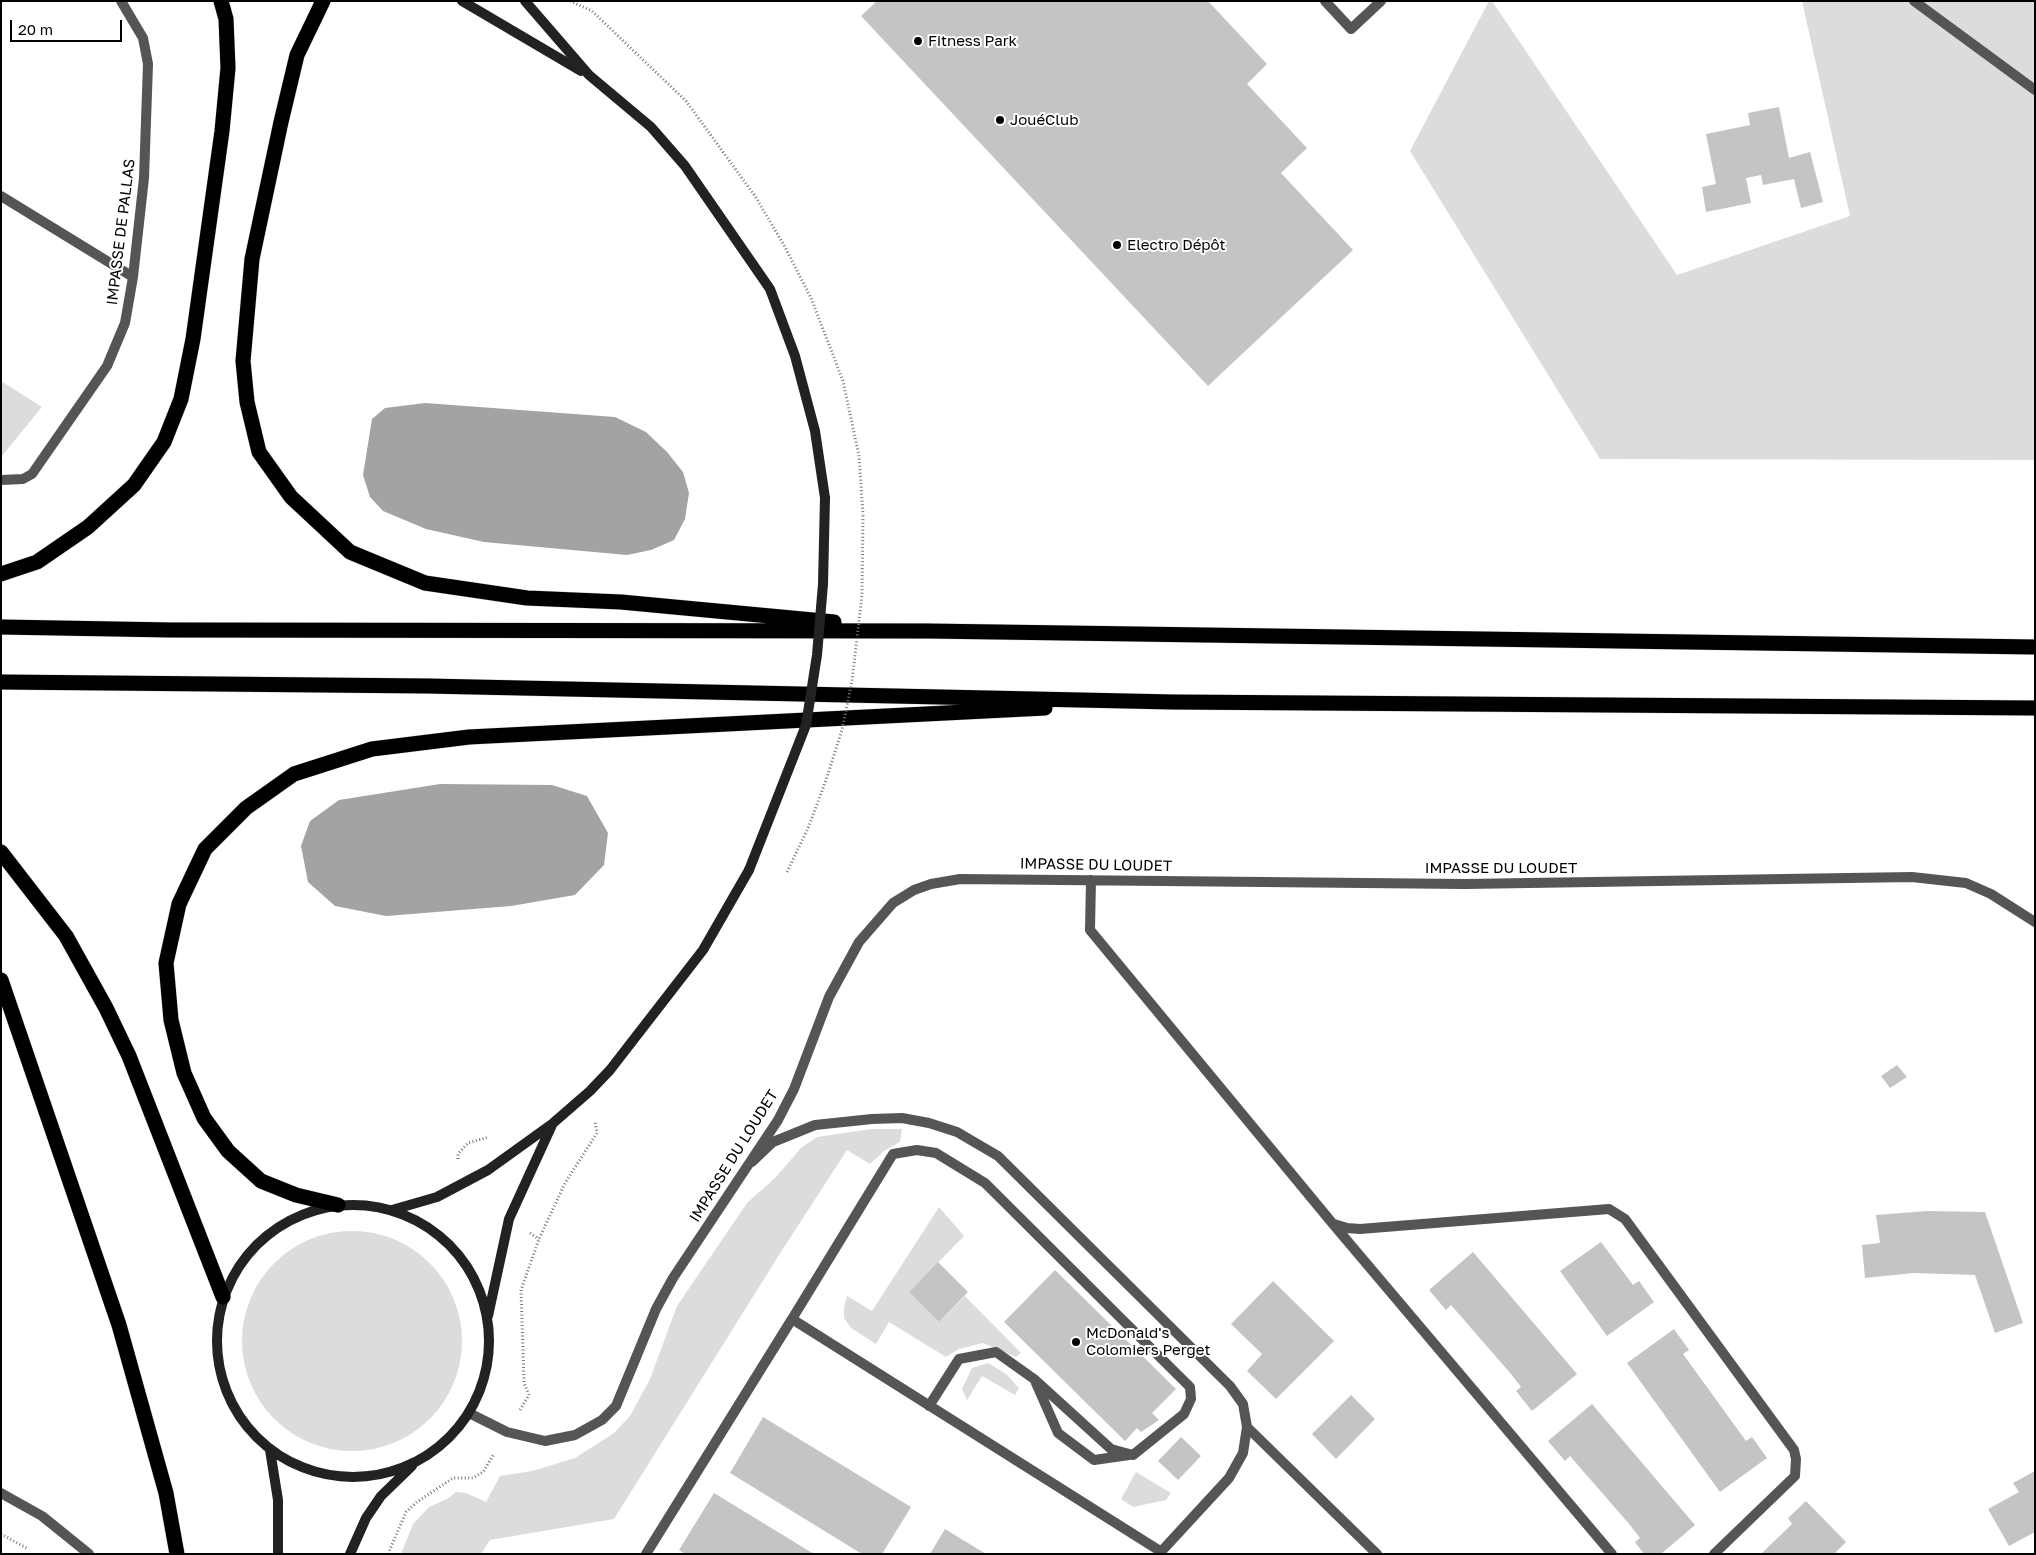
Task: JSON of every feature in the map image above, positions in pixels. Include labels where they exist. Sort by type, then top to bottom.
[{"type":"highway","points":[[1,574],[37,562],[88,527],[134,484],[164,442],[181,399],[193,339],[222,131],[228,68],[226,19],[221,1]]},
{"type":"highway","points":[[323,1],[297,55],[281,122],[252,259],[243,360],[247,402],[259,452],[291,497],[350,552],[425,583],[528,598],[621,602],[928,631]]},
{"type":"highway","points":[[1,627],[191,630],[928,631],[2035,647]]},
{"type":"highway","points":[[1,682],[438,686],[1173,702],[2035,708]]},
{"type":"highway","points":[[338,1205],[296,1195],[261,1181],[228,1152],[204,1118],[184,1073],[171,1020],[166,963],[179,904],[205,849],[246,808],[294,774],[372,749],[468,737],[1173,702]]},
{"type":"highway","points":[[1,852],[66,936],[106,1008],[128,1056],[223,1296]]},
{"type":"highway","points":[[1,980],[119,1325],[166,1492],[177,1554]]},
{"type":"main road","points":[[462,1],[589,75]]},
{"type":"main road","points":[[392,1210],[437,1197],[488,1170],[552,1124],[590,1091],[610,1070],[703,950],[749,870],[806,725],[817,655],[822,592],[825,498],[813,422],[795,356],[770,289],[722,218],[674,153],[651,127],[589,75],[525,1]]},
{"type":"main road","points":[[350,1554],[366,1518],[381,1496],[416,1462],[446,1441],[469,1413],[483,1383],[489,1350],[488,1317],[510,1218],[552,1124]]},
{"type":"main road","points":[[416,1462],[392,1472],[367,1477],[341,1477],[316,1473],[292,1464],[270,1450],[245,1426],[228,1397],[217,1364],[216,1330],[223,1296],[237,1268],[257,1243],[282,1224],[311,1210],[338,1205],[365,1205],[392,1210],[427,1226],[455,1251],[476,1282],[488,1317]]},
{"type":"main road","points":[[270,1450],[278,1500],[278,1554]]},
{"type":"street","name":"IMPASSE DE PALLAS","points":[[1,480],[23,479],[32,474],[107,366],[124,323],[133,277],[144,178],[148,64],[143,38],[121,1]]},
{"type":"street","points":[[1325,1],[1351,29],[1381,1]]},
{"type":"street","points":[[1914,1],[2035,90]]},
{"type":"street","points":[[1,196],[133,277]]},
{"type":"street","name":"IMPASSE DU LOUDET","points":[[469,1413],[507,1432],[545,1441],[575,1435],[602,1420],[616,1406],[656,1310],[674,1278],[778,1120],[794,1089],[829,997],[859,942],[893,903],[914,890],[931,884],[960,879],[1465,884],[1912,877],[1966,883],[1991,894],[2035,922]]},
{"type":"street","points":[[1091,880],[1090,930],[1333,1224],[1612,1554]]},
{"type":"street","points":[[750,1165],[773,1142],[815,1125],[841,1121],[902,1118],[957,1132],[998,1156],[1230,1386],[1243,1404],[1247,1427],[1242,1453],[1229,1478],[1159,1553],[792,1319]]},
{"type":"street","points":[[646,1554],[894,1154],[916,1150],[936,1153],[985,1183],[1190,1387],[1191,1399],[1184,1414],[1133,1455],[1094,1460],[1058,1433],[1034,1379]]},
{"type":"street","points":[[1333,1224],[1360,1229],[1609,1209],[1625,1219],[1794,1450],[1796,1459],[1795,1476],[1714,1554]]},
{"type":"street","points":[[929,1406],[960,1359],[996,1352],[1034,1379],[1111,1448],[1133,1455]]},
{"type":"street","points":[[1247,1427],[1377,1554]]},
{"type":"street","points":[[1,1492],[42,1516],[90,1554]]},
{"type":"path","points":[[788,872],[809,826],[842,730],[852,681],[862,595],[863,515]]},
{"type":"path","points":[[538,1239],[565,1183],[597,1133],[590,1091]]},
{"type":"path","points":[[1,1534],[28,1549]]},
{"type":"shaded area","points":[[1489,1],[1492,1],[1677,275],[1850,216],[1802,1],[2035,1],[2035,460],[1600,459],[1410,151]]},
{"type":"shaded area","points":[[1,381],[42,407],[1,457]]},
{"type":"shaded area","points":[[425,403],[615,417],[646,432],[667,452],[683,472],[689,493],[685,519],[674,540],[651,550],[627,555],[484,542],[426,529],[383,511],[370,497],[363,475],[372,419],[385,408]]},
{"type":"shaded area","points":[[440,784],[552,785],[587,796],[608,833],[604,865],[575,895],[511,906],[386,916],[335,906],[308,882],[301,846],[310,821],[339,800]]},
{"type":"shaded area","points":[[871,1129],[902,1129],[900,1142],[884,1151],[870,1164],[847,1150],[614,1519],[490,1540],[481,1554],[401,1554],[413,1524],[429,1507],[447,1499],[456,1492],[466,1493],[486,1502],[500,1476],[532,1471],[575,1458],[614,1433],[630,1416],[650,1379],[677,1306],[747,1203],[775,1178],[801,1148],[817,1137]]},
{"type":"shaded area","points":[[939,1207],[964,1236],[909,1292],[939,1322],[965,1296],[1021,1353],[1016,1357],[983,1343],[959,1349],[946,1357],[889,1322],[876,1344],[851,1328],[844,1318],[847,1296],[872,1311]]},
{"type":"shaded area","points":[[341,1231],[363,1231],[394,1239],[413,1249],[430,1263],[444,1280],[454,1299],[462,1330],[462,1352],[454,1383],[444,1402],[430,1419],[413,1433],[394,1443],[363,1451],[341,1451],[310,1443],[300,1438],[282,1426],[267,1411],[250,1383],[242,1352],[242,1330],[250,1299],[255,1289],[267,1271],[282,1256],[310,1239]]},
{"type":"shaded area","points":[[988,1363],[1006,1374],[1019,1388],[1015,1395],[982,1376],[967,1400],[962,1389],[972,1368]]},
{"type":"shaded area","points":[[1136,1472],[1171,1493],[1166,1500],[1133,1507],[1121,1499]]},
{"type":"building","points":[[877,1],[1208,1],[1267,64],[1247,84],[1307,148],[1281,173],[1353,250],[1208,386],[861,16]]},
{"type":"building","points":[[1779,107],[1789,158],[1810,152],[1823,202],[1801,208],[1794,179],[1763,185],[1761,175],[1746,178],[1751,203],[1706,212],[1702,187],[1716,184],[1706,134],[1750,125],[1748,113]]},
{"type":"building","points":[[1897,1065],[1907,1077],[1890,1088],[1881,1076]]},
{"type":"building","points":[[1927,1211],[1985,1212],[2023,1323],[1995,1333],[1975,1275],[1914,1273],[1865,1278],[1862,1245],[1880,1243],[1876,1215]]},
{"type":"building","points":[[1601,1242],[1633,1285],[1639,1281],[1654,1302],[1607,1336],[1560,1271]]},
{"type":"building","points":[[1473,1252],[1577,1374],[1532,1411],[1516,1391],[1521,1387],[1511,1374],[1451,1305],[1446,1310],[1429,1290]]},
{"type":"building","points":[[938,1262],[968,1292],[939,1322],[909,1292]]},
{"type":"building","name":"McDonald's Colomiers Perget","points":[[1055,1270],[1176,1389],[1152,1413],[1159,1420],[1141,1432],[1137,1428],[1125,1441],[1004,1322]]},
{"type":"building","points":[[1273,1281],[1334,1341],[1276,1399],[1247,1371],[1262,1354],[1231,1324]]},
{"type":"building","points":[[1674,1329],[1689,1350],[1683,1354],[1746,1441],[1752,1437],[1767,1458],[1720,1492],[1627,1363]]},
{"type":"building","points":[[1351,1395],[1375,1419],[1336,1459],[1312,1434]]},
{"type":"building","points":[[1592,1404],[1695,1525],[1661,1554],[1644,1554],[1635,1542],[1640,1538],[1630,1525],[1570,1456],[1565,1461],[1548,1441]]},
{"type":"building","points":[[763,1417],[911,1507],[882,1554],[862,1554],[730,1473]]},
{"type":"building","points":[[1181,1437],[1201,1456],[1178,1480],[1158,1461]]},
{"type":"building","points":[[2035,1471],[2035,1532],[2009,1546],[1988,1509],[2019,1492],[2013,1483]]},
{"type":"building","points":[[714,1493],[814,1554],[685,1554],[679,1550]]},
{"type":"building","points":[[1806,1501],[1846,1542],[1834,1554],[1761,1554],[1792,1524],[1788,1518]]},
{"type":"building","points":[[945,1529],[986,1554],[930,1554]]},
{"type":"place","name":"Fitness Park","points":[[918,41]]},
{"type":"place","name":"JouéClub","points":[[1000,120]]},
{"type":"place","name":"Electro Dépôt","points":[[1117,245]]},
{"type":"place","name":"McDonald's Colomiers Perget","points":[[1076,1342]]}]
